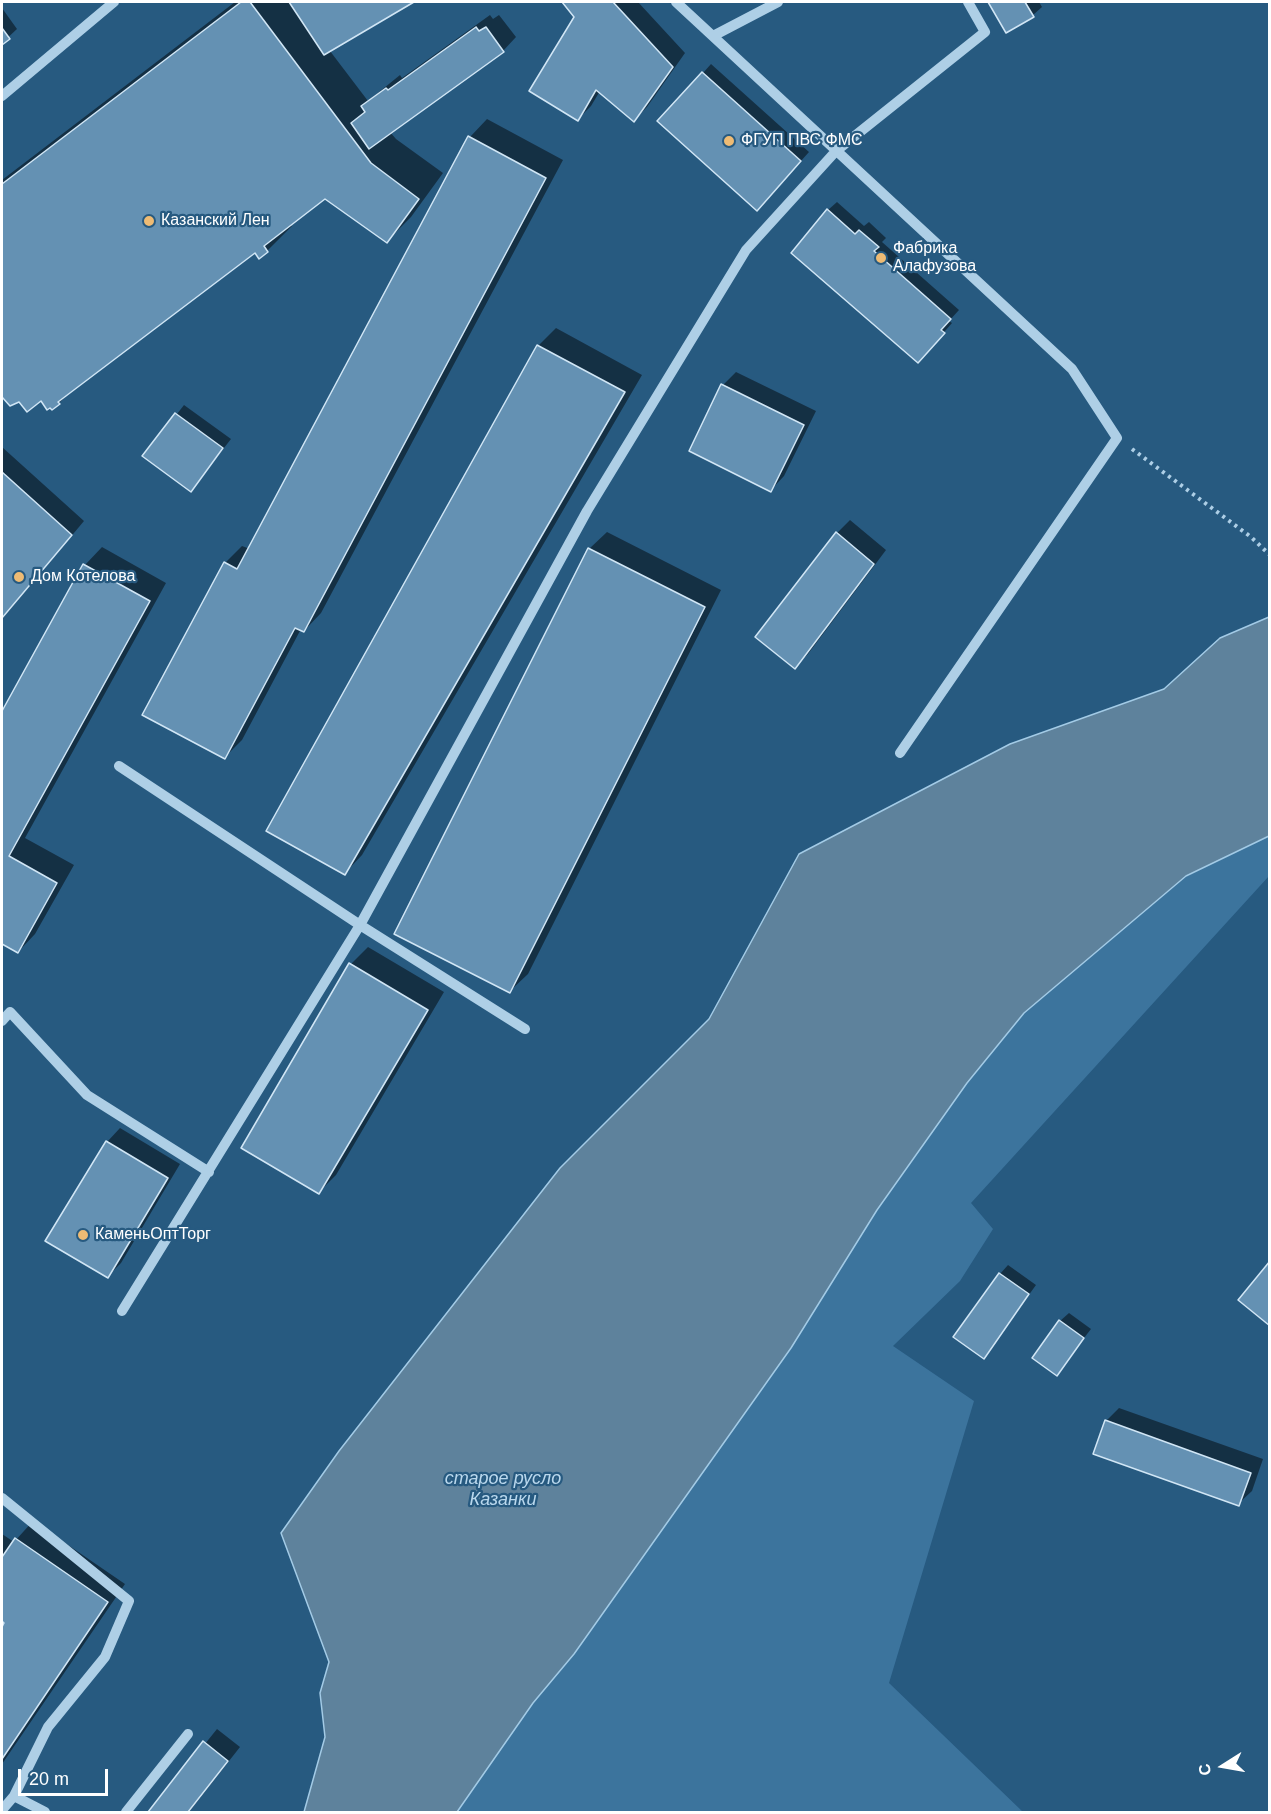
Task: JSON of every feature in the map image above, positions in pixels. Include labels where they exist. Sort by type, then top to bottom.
[{"type":"street","points":[[2,96],[114,2]]},
{"type":"street","points":[[676,2],[1072,369],[1117,438],[900,753]]},
{"type":"street","points":[[713,36],[778,2]]},
{"type":"street","points":[[122,1311],[360,925],[587,510],[746,250],[836,151],[985,32],[968,2]]},
{"type":"street","points":[[119,766],[360,925],[525,1029]]},
{"type":"street","points":[[2,1021],[10,1012],[87,1095],[209,1172]]},
{"type":"street","points":[[2,1498],[129,1601],[105,1657],[48,1726],[14,1796],[2,1810]]},
{"type":"street","points":[[126,1812],[188,1734]]},
{"type":"street","points":[[14,1796],[45,1812]]},
{"type":"path","points":[[1117,438],[1251,537],[1269,555]]},
{"type":"shaded area","points":[[1269,836],[1269,876],[971,1203],[993,1229],[960,1281],[893,1346],[974,1401],[889,1683],[1023,1812],[457,1812],[533,1703],[574,1654],[791,1348],[877,1210],[967,1083],[1024,1013],[1187,876]]},
{"type":"water","name":"старое русло Казанки","points":[[1269,617],[1269,836],[1186,876],[1024,1013],[967,1083],[877,1210],[791,1348],[574,1654],[533,1703],[457,1812],[304,1812],[325,1737],[320,1693],[329,1662],[281,1533],[339,1451],[560,1168],[709,1019],[799,854],[1010,744],[1164,689],[1220,638]]},
{"type":"building","name":"Казанский Лен","points":[[241,2],[250,2],[371,163],[419,199],[387,243],[325,199],[264,246],[268,252],[259,259],[255,253],[58,402],[60,404],[52,410],[50,408],[47,410],[41,401],[27,412],[19,402],[10,406],[2,397],[2,184]]},
{"type":"building","points":[[289,2],[414,2],[324,55]]},
{"type":"building","points":[[562,2],[613,2],[673,67],[634,122],[596,90],[578,121],[529,91],[574,17]]},
{"type":"building","points":[[988,2],[1025,2],[1034,17],[1006,33]]},
{"type":"building","points":[[476,27],[479,31],[486,27],[504,52],[369,149],[351,123],[365,112],[361,106],[386,88],[388,90]]},
{"type":"building","points":[[2,28],[10,39],[2,45]]},
{"type":"building","name":"ФГУП ПВС ФМС","points":[[702,72],[801,161],[757,211],[657,121]]},
{"type":"building","points":[[468,136],[546,178],[304,632],[295,628],[225,759],[142,715],[224,562],[237,569]]},
{"type":"building","points":[[827,209],[855,234],[859,230],[879,247],[874,251],[951,319],[941,330],[945,333],[918,363],[791,253]]},
{"type":"building","points":[[537,345],[625,392],[345,875],[266,831]]},
{"type":"building","points":[[721,384],[804,425],[771,492],[689,451]]},
{"type":"building","points":[[175,413],[223,448],[191,492],[142,456]]},
{"type":"building","name":"Дом Котелова","points":[[2,472],[72,535],[2,618]]},
{"type":"building","points":[[836,532],[874,564],[795,669],[755,637]]},
{"type":"building","points":[[588,548],[705,607],[510,993],[394,934]]},
{"type":"building","points":[[83,564],[150,601],[9,856],[57,883],[18,953],[2,944],[2,711]]},
{"type":"building","points":[[349,963],[428,1010],[319,1194],[241,1148]]},
{"type":"building","points":[[106,1141],[168,1178],[108,1278],[45,1241]]},
{"type":"building","points":[[1270,1261],[1270,1326],[1238,1300]]},
{"type":"building","points":[[999,1273],[1029,1294],[984,1359],[953,1337]]},
{"type":"building","points":[[1059,1320],[1084,1338],[1057,1376],[1032,1358]]},
{"type":"building","points":[[1105,1420],[1251,1473],[1239,1506],[1093,1454]]},
{"type":"building","points":[[15,1538],[108,1602],[2,1759],[2,1627],[4,1623],[2,1621],[2,1557]]},
{"type":"building","points":[[203,1741],[228,1761],[188,1812],[148,1812]]},
{"type":"place","name":"ФГУП ПВС ФМС","points":[[729,141]]},
{"type":"place","name":"Казанский Лен","points":[[149,221]]},
{"type":"place","name":"Фабрика Алафузова","points":[[881,258]]},
{"type":"place","name":"Дом Котелова","points":[[19,577]]},
{"type":"place","name":"КаменьОптТорг","points":[[83,1235]]}]
